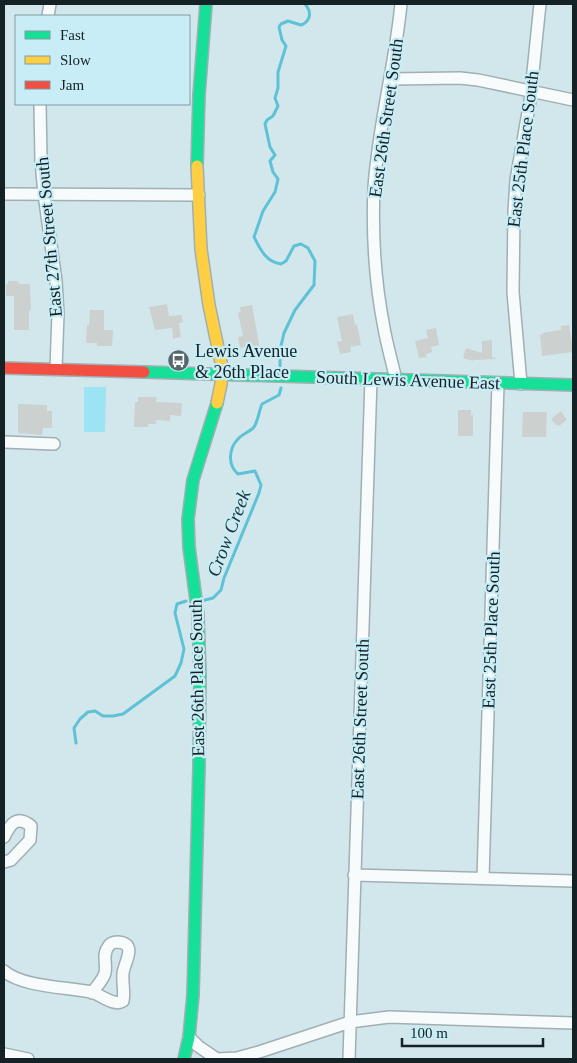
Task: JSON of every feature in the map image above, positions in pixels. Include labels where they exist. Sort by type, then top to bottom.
[{"type":"street","name":"East 26th Place South","points":[[184,1059],[189,1037],[193,995],[199,731],[198,609],[190,556],[188,518],[192,490],[221,388],[222,374],[201,249],[198,196],[197,121],[206,4]]},
{"type":"street","name":"East 26th Street South","points":[[396,380],[384,327],[374,248],[374,188],[379,142],[391,79],[401,4]]},
{"type":"street","name":"East 25th Place South","points":[[521,384],[513,292],[513,229],[516,180],[531,92],[540,4]]},
{"type":"street","points":[[391,79],[460,78],[501,84],[573,100]]},
{"type":"street","name":"East 27th Street South","points":[[40,105],[41,160],[56,281],[58,314],[56,370]]},
{"type":"street","points":[[4,194],[198,196]]},
{"type":"street","name":"South Lewis Avenue East","points":[[4,368],[573,385]]},
{"type":"street","name":"East 26th Street South","points":[[349,1059],[371,379]]},
{"type":"street","name":"East 25th Place South","points":[[483,878],[498,383]]},
{"type":"street","points":[[4,442],[54,444]]},
{"type":"street","points":[[4,837],[13,823],[17,821],[23,821],[31,826],[30,840],[11,860],[4,862]]},
{"type":"street","points":[[354,875],[573,881]]},
{"type":"street","points":[[4,971],[21,981],[92,993],[106,998],[114,1004],[119,1004],[123,1001],[123,972],[129,955],[125,945],[120,942],[114,942],[107,948],[104,954],[105,973],[92,993]]},
{"type":"street","points":[[189,1037],[198,1046],[217,1059],[237,1058],[267,1050],[350,1022],[400,1017],[573,1023]]},
{"type":"street","points":[[4,1054],[28,1059]]},
{"type":"shaded area","points":[[84,387],[106,387],[105,432],[84,432]]},
{"type":"building","points":[[8,281],[30,284],[31,311],[29,310],[29,330],[14,330],[14,296],[6,296],[6,284],[8,284]]},
{"type":"building","points":[[167,304],[169,316],[182,315],[183,322],[179,323],[181,337],[173,339],[172,328],[155,330],[149,307]]},
{"type":"building","points":[[252,305],[260,349],[246,351],[245,347],[240,348],[238,337],[243,336],[238,313],[241,312],[240,307]]},
{"type":"building","points":[[90,310],[104,310],[104,330],[113,330],[112,346],[97,346],[97,343],[86,343]]},
{"type":"building","points":[[353,314],[361,345],[350,347],[351,352],[340,354],[337,342],[342,341],[337,317]]},
{"type":"building","points":[[569,325],[573,352],[542,356],[540,335],[561,330],[561,326]]},
{"type":"building","points":[[436,328],[439,345],[431,347],[432,352],[426,354],[427,357],[419,358],[415,341],[428,338],[426,330]]},
{"type":"building","points":[[492,340],[492,357],[497,359],[473,361],[463,358],[466,348],[482,353],[482,341]]},
{"type":"building","points":[[138,397],[157,397],[156,402],[182,403],[181,416],[170,415],[170,421],[156,420],[156,424],[148,424],[148,427],[134,427],[135,402],[138,402]]},
{"type":"building","points":[[18,404],[47,405],[47,411],[52,411],[52,428],[43,428],[42,435],[18,433]]},
{"type":"building","points":[[458,410],[471,410],[471,415],[473,415],[473,436],[458,436]]},
{"type":"building","points":[[561,411],[567,420],[557,426],[551,419]]},
{"type":"building","points":[[523,412],[547,412],[546,437],[522,437]]},
{"type":"waterway","name":"Crow Creek","points":[[280,366],[280,350],[284,333],[295,310],[314,285],[315,261],[308,248],[301,244],[294,246],[286,261],[281,264],[276,263],[267,258],[254,237],[263,211],[275,192],[278,179],[273,172],[270,161],[275,155],[270,147],[265,124],[273,116],[278,106],[275,98],[278,88],[278,72],[286,46],[282,40],[279,27],[288,21],[301,25],[307,21],[309,13],[305,4]]},
{"type":"waterway","name":"Crow Creek","points":[[201,601],[213,598],[221,590],[261,485],[255,471],[238,474],[234,470],[230,456],[231,452],[240,437],[254,427],[262,404],[279,395],[281,388]]},
{"type":"waterway","name":"Crow Creek","points":[[76,743],[74,728],[88,712],[95,711],[103,716],[123,714],[175,676],[181,663],[184,649],[175,613],[177,604],[186,601]]},
{"type":"traffic: fast","points":[[197,166],[199,95],[206,4]]},
{"type":"traffic: fast","points":[[144,372],[573,385]]},
{"type":"traffic: fast","points":[[184,1059],[189,1037],[193,995],[200,675],[198,615],[189,547],[188,519],[193,480],[217,403]]},
{"type":"traffic: slow","points":[[197,166],[201,249],[209,305],[222,367],[217,403]]},
{"type":"traffic: jam","points":[[4,368],[144,372]]},
{"type":"place","name":"Lewis Avenue & 26th Place","points":[[179,361]]}]
